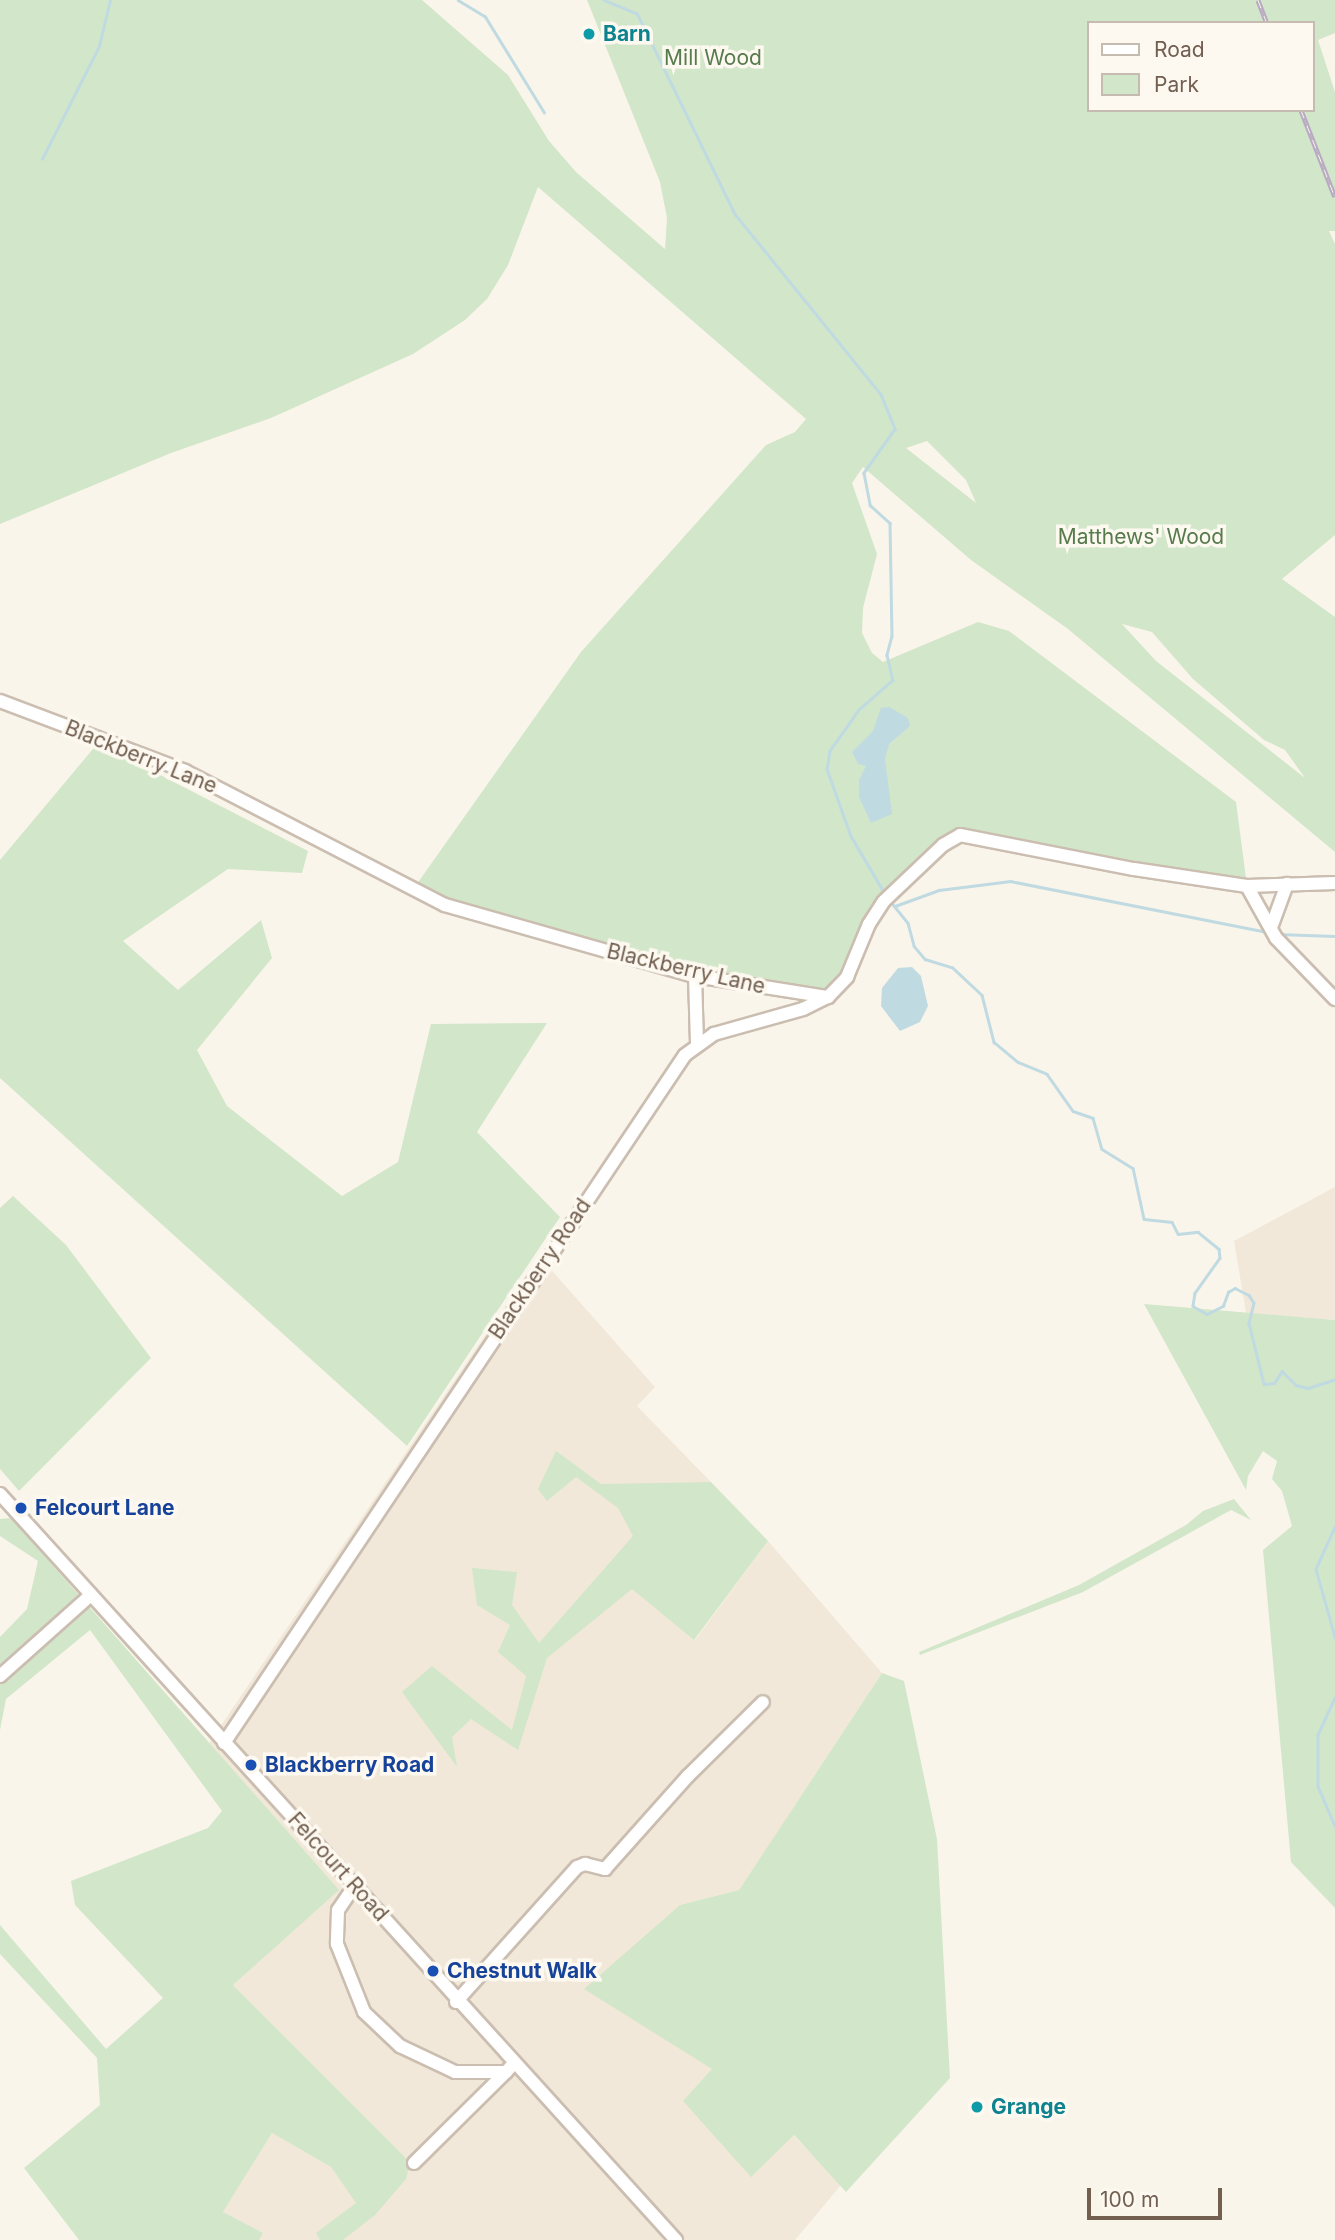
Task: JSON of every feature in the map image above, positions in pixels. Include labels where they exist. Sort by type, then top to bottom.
[{"type":"street","name":"Blackberry Lane","points":[[0,701],[185,771],[445,905],[695,976],[828,997]]},
{"type":"street","points":[[695,976],[697,1043],[828,997],[847,977],[869,924],[884,901],[943,845],[960,835],[1134,870],[1247,886],[1335,883]]},
{"type":"street","points":[[1272,925],[1287,884]]},
{"type":"street","points":[[1247,886],[1272,925],[1276,938],[1335,999]]},
{"type":"street","name":"Blackberry Road","points":[[225,1743],[674,1070],[697,1043]]},
{"type":"street","name":"Felcourt Road","points":[[0,1494],[355,1885],[510,2067],[676,2240]]},
{"type":"street","points":[[0,1676],[91,1595]]},
{"type":"street","points":[[456,2002],[578,1867],[585,1864],[605,1869],[688,1776],[763,1702]]},
{"type":"street","points":[[355,1885],[338,1910],[337,1944],[364,2012],[400,2046],[430,2063],[473,2076],[510,2067]]},
{"type":"street","points":[[414,2163],[510,2067]]},
{"type":"shaded area","points":[[1335,1187],[1335,1320],[1246,1313],[1234,1241]]},
{"type":"shaded area","points":[[539,1256],[655,1387],[637,1406],[711,1482],[619,1576],[695,1640],[768,1541],[882,1673],[739,1890],[680,1905],[712,2070],[750,2176],[793,2135],[841,2185],[795,2240],[259,2240],[262,2233],[223,2212],[272,2133],[331,2167],[349,2192],[409,2161],[233,1985],[338,1890],[209,1743]]},
{"type":"green space","points":[[0,0],[422,0],[508,75],[549,141],[576,172],[665,249],[667,218],[660,182],[587,0],[1335,0],[1335,33],[1318,40],[1335,92],[1335,231],[1329,231],[1335,244],[1335,535],[1282,579],[1335,617],[1335,852],[1068,629],[971,560],[863,467],[852,483],[877,554],[863,608],[862,633],[872,653],[883,662],[978,622],[1009,631],[1236,802],[1247,886],[965,835],[902,881],[828,997],[695,976],[445,905],[414,888],[581,652],[766,445],[795,432],[806,419],[538,187],[508,265],[487,299],[465,320],[413,354],[271,418],[171,453],[0,524]],"holes":[[[927,441],[966,480],[976,503],[906,448]],[[1122,624],[1152,632],[1193,679],[1264,740],[1285,750],[1305,778],[1156,661]]]},
{"type":"green space","points":[[98,743],[308,851],[302,873],[228,869],[123,941],[178,990],[261,920],[272,958],[197,1050],[227,1106],[342,1196],[398,1162],[431,1024],[547,1023],[477,1132],[560,1217],[407,1446],[0,1078],[0,860]]},
{"type":"green space","points":[[13,1196],[66,1245],[151,1358],[19,1491],[0,1469],[0,1208]]},
{"type":"green space","points":[[1144,1304],[1335,1320],[1335,1908],[1291,1862],[1263,1550],[1292,1526],[1282,1491],[1272,1479],[1277,1461],[1263,1451],[1248,1476],[1246,1490]]},
{"type":"green space","points":[[556,1451],[601,1484],[711,1482],[768,1541],[694,1640],[632,1589],[547,1658],[518,1750],[471,1719],[452,1737],[457,1767],[402,1692],[432,1666],[512,1730],[526,1676],[498,1652],[510,1625],[477,1605],[472,1568],[517,1572],[512,1605],[539,1643],[633,1536],[618,1508],[576,1477],[547,1501],[538,1489]]},
{"type":"green space","points":[[1234,1499],[1251,1520],[1231,1510],[1083,1592],[920,1655],[919,1652],[1079,1585],[1186,1525],[1203,1511]]},
{"type":"green space","points":[[11,1518],[339,1890],[233,1985],[410,2162],[406,2179],[375,2215],[343,2240],[320,2240],[316,2233],[356,2203],[331,2167],[272,2133],[223,2212],[263,2233],[259,2240],[79,2240],[24,2168],[100,2105],[97,2058],[0,1954],[0,1925],[106,2049],[163,1998],[75,1905],[71,1881],[208,1828],[222,1811],[90,1630],[6,1699],[0,1730],[0,1637],[27,1609],[38,1561],[0,1536],[0,1519]]},
{"type":"green space","points":[[882,1673],[904,1681],[937,1839],[950,2078],[846,2192],[794,2135],[751,2177],[683,2101],[712,2069],[584,1989],[680,1905],[739,1890]]},
{"type":"water","points":[[889,707],[908,718],[910,726],[889,744],[885,759],[892,814],[871,823],[859,797],[859,780],[866,766],[858,764],[852,752],[873,731],[881,708]]},
{"type":"water","points":[[912,967],[921,976],[928,1006],[920,1022],[900,1031],[881,1006],[882,988],[898,968]]},
{"type":"waterway","points":[[42,159],[99,46],[110,0]]},
{"type":"waterway","points":[[458,0],[485,16],[544,112]]},
{"type":"waterway","points":[[604,0],[637,13],[735,214],[881,394],[895,429],[864,473],[870,505],[890,523],[892,636],[887,655],[893,680],[859,710],[830,751],[827,769],[851,836],[885,894]]},
{"type":"waterway","points":[[895,906],[939,890],[1010,881],[1268,932]]},
{"type":"waterway","points":[[891,902],[908,923],[914,946],[925,959],[952,967],[982,995],[994,1042],[1018,1062],[1047,1074],[1073,1111],[1093,1118],[1102,1149],[1133,1168],[1144,1219],[1172,1222],[1178,1234],[1198,1232],[1219,1249],[1220,1258],[1195,1293],[1193,1306],[1207,1314],[1223,1306],[1228,1292],[1235,1288],[1249,1295],[1254,1303],[1249,1323],[1264,1384],[1274,1383],[1282,1371],[1296,1385],[1308,1388],[1335,1379]]},
{"type":"waterway","points":[[1278,934],[1335,936]]},
{"type":"waterway","points":[[1335,1527],[1316,1569],[1335,1637]]},
{"type":"waterway","points":[[1335,1698],[1318,1735],[1318,1786],[1335,1826]]},
{"type":"railway","points":[[1258,0],[1266,21]]},
{"type":"railway","points":[[1302,112],[1335,197]]},
{"type":"place","name":"Barn","points":[[589,34]]},
{"type":"place","name":"Felcourt Lane","points":[[21,1508]]},
{"type":"place","name":"Blackberry Road","points":[[251,1765]]},
{"type":"place","name":"Chestnut Walk","points":[[433,1971]]},
{"type":"place","name":"Grange","points":[[977,2107]]},
{"type":"park label","name":"Mill Wood","points":[[713,58]]},
{"type":"park label","name":"Matthews' Wood","points":[[1141,537]]}]
